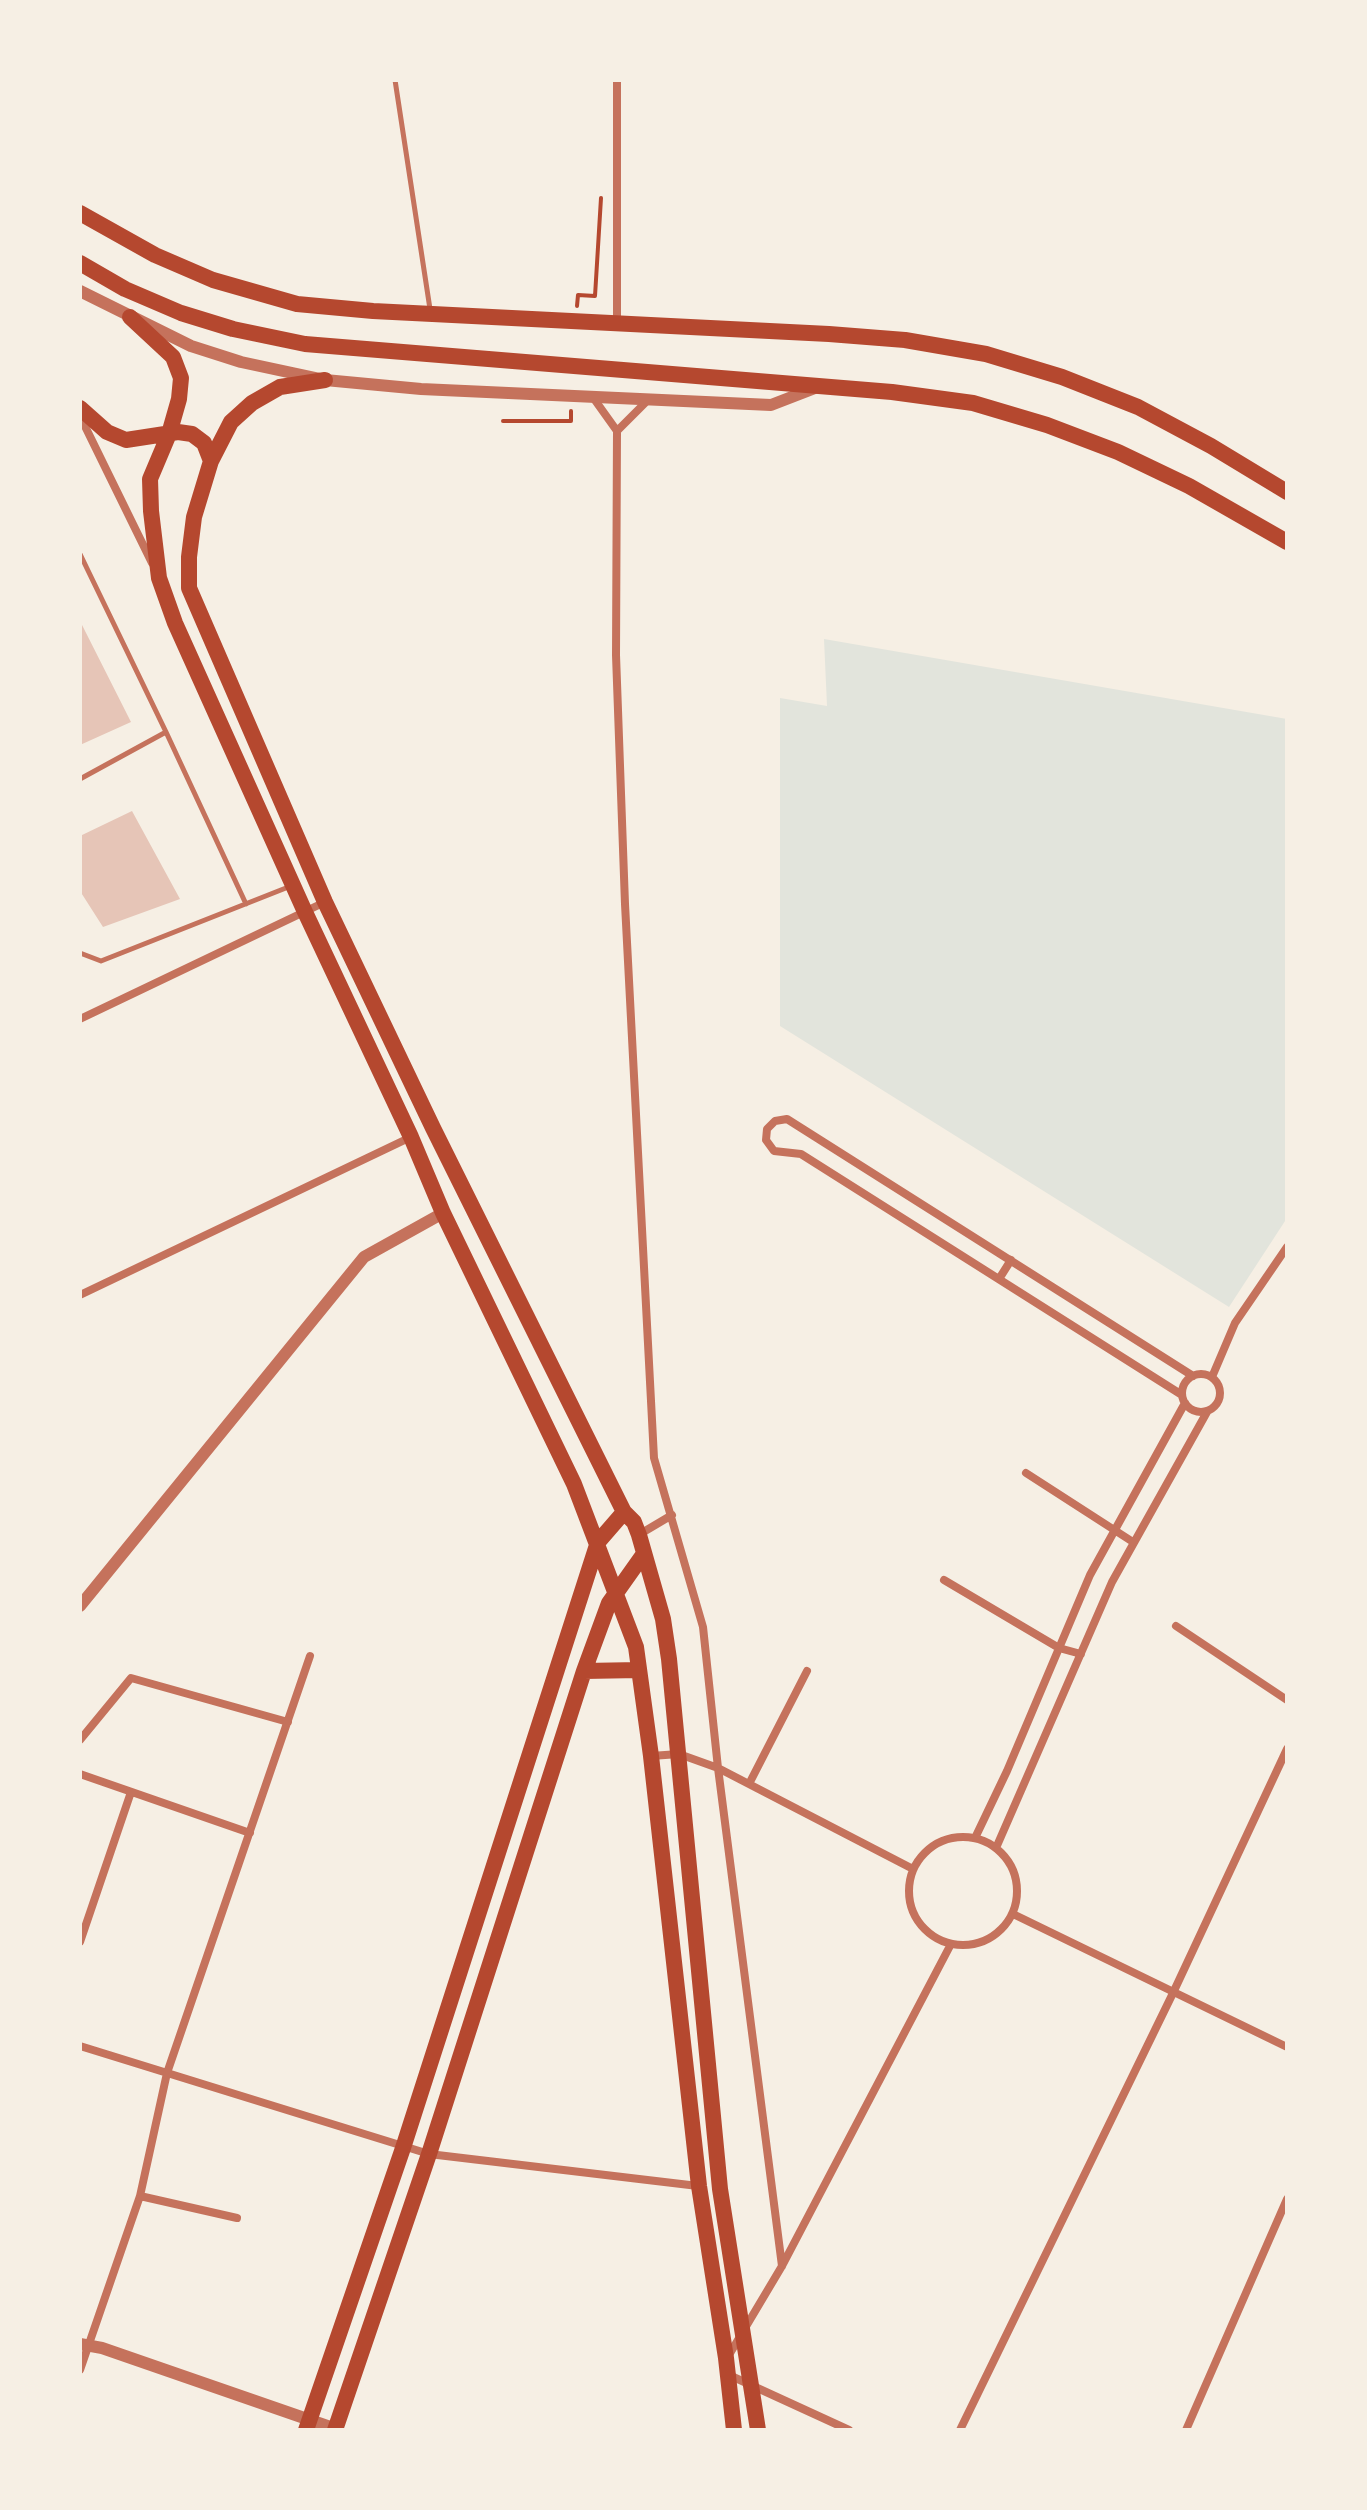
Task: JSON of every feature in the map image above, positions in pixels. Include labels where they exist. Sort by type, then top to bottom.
[{"type":"main road","points":[[80,213],[155,255],[213,280],[297,304],[874,338],[986,354],[1062,377],[1138,407],[1287,492]]},
{"type":"main road","points":[[80,263],[125,289],[181,313],[233,329],[305,344],[892,392],[973,403],[1047,425],[1118,452],[1287,542]]},
{"type":"main road","points":[[130,317],[173,357],[181,378],[179,399],[169,434],[150,479],[159,578],[175,623],[443,1213],[574,1484],[636,1647],[699,2186],[728,2366],[734,2430]]},
{"type":"main road","points":[[325,380],[280,387],[252,403],[231,422],[211,461],[194,517],[189,588],[325,902],[433,1128],[624,1512],[634,1522],[639,1535],[663,1619],[679,1754],[720,2189],[758,2430]]},
{"type":"main road","points":[[80,408],[107,432],[126,440],[178,432],[192,434],[204,443],[211,461]]},
{"type":"main road","points":[[308,2425],[403,2148],[598,1542],[624,1512]]},
{"type":"main road","points":[[338,2430],[584,1671],[609,1603],[643,1555]]},
{"type":"main road","points":[[584,1671],[639,1670]]},
{"type":"street","points":[[617,80],[617,321]]},
{"type":"street","points":[[80,291],[191,346],[241,362],[325,380],[421,389],[771,405],[818,386]]},
{"type":"street","points":[[592,396],[617,431],[616,655],[629,983],[654,1458],[703,1627],[718,1768],[782,2266]]},
{"type":"street","points":[[617,431],[648,400]]},
{"type":"street","points":[[80,416],[159,578]]},
{"type":"street","points":[[80,1019],[325,902]]},
{"type":"street","points":[[1193,1376],[787,1119],[775,1121],[767,1129],[766,1140],[774,1151],[801,1154],[1183,1399],[1191,1410],[1207,1412]]},
{"type":"street","points":[[80,1295],[411,1137]]},
{"type":"street","points":[[80,1606],[364,1257],[443,1213]]},
{"type":"street","points":[[1212,1377],[1235,1323],[1285,1253]]},
{"type":"street","points":[[999,1279],[1011,1260]]},
{"type":"street","points":[[975,1838],[1090,1575],[1183,1399],[1184,1384],[1193,1376],[1202,1374],[1212,1377],[1219,1385],[1220,1396],[1216,1406],[1207,1412],[1112,1582],[996,1848]]},
{"type":"street","points":[[1026,1473],[1133,1542]]},
{"type":"street","points":[[639,1535],[672,1515]]},
{"type":"street","points":[[944,1580],[1059,1648],[1081,1654]]},
{"type":"street","points":[[1176,1626],[1287,1700]]},
{"type":"street","points":[[80,2370],[84,2345],[140,2196],[167,2073],[310,1656]]},
{"type":"street","points":[[749,1784],[807,1671]]},
{"type":"street","points":[[80,1740],[131,1678],[288,1722]]},
{"type":"street","points":[[960,2430],[1173,1993],[1287,1749]]},
{"type":"street","points":[[651,1756],[679,1754],[718,1768],[913,1869]]},
{"type":"street","points":[[80,1774],[250,1833]]},
{"type":"street","points":[[80,1942],[131,1792]]},
{"type":"street","points":[[957,1837],[975,1838],[996,1848],[1008,1861],[1016,1878],[1017,1896],[1013,1914],[999,1932],[979,1943],[951,1944],[920,1925],[911,1907],[909,1887],[913,1869],[924,1853],[939,1842],[957,1837]]},
{"type":"street","points":[[1013,1914],[1287,2047]]},
{"type":"street","points":[[849,2430],[751,2384],[728,2366],[742,2334],[782,2266],[951,1944]]},
{"type":"street","points":[[80,2046],[429,2154],[699,2186]]},
{"type":"street","points":[[140,2196],[237,2218]]},
{"type":"street","points":[[1186,2430],[1287,2199]]},
{"type":"street","points":[[84,2345],[258,2400],[308,2425],[338,2430]]},
{"type":"lane","points":[[395,80],[431,314]]},
{"type":"lane","points":[[80,554],[246,904]]},
{"type":"lane","points":[[80,779],[166,732]]},
{"type":"lane","points":[[80,953],[101,961],[293,885]]},
{"type":"shaded area","points":[[824,639],[1287,719],[1287,1218],[1229,1307],[780,1026],[780,698],[827,706]]},
{"type":"building","points":[[80,621],[131,722],[80,745]]},
{"type":"building","points":[[132,811],[180,899],[103,927],[80,891],[80,836]]}]
